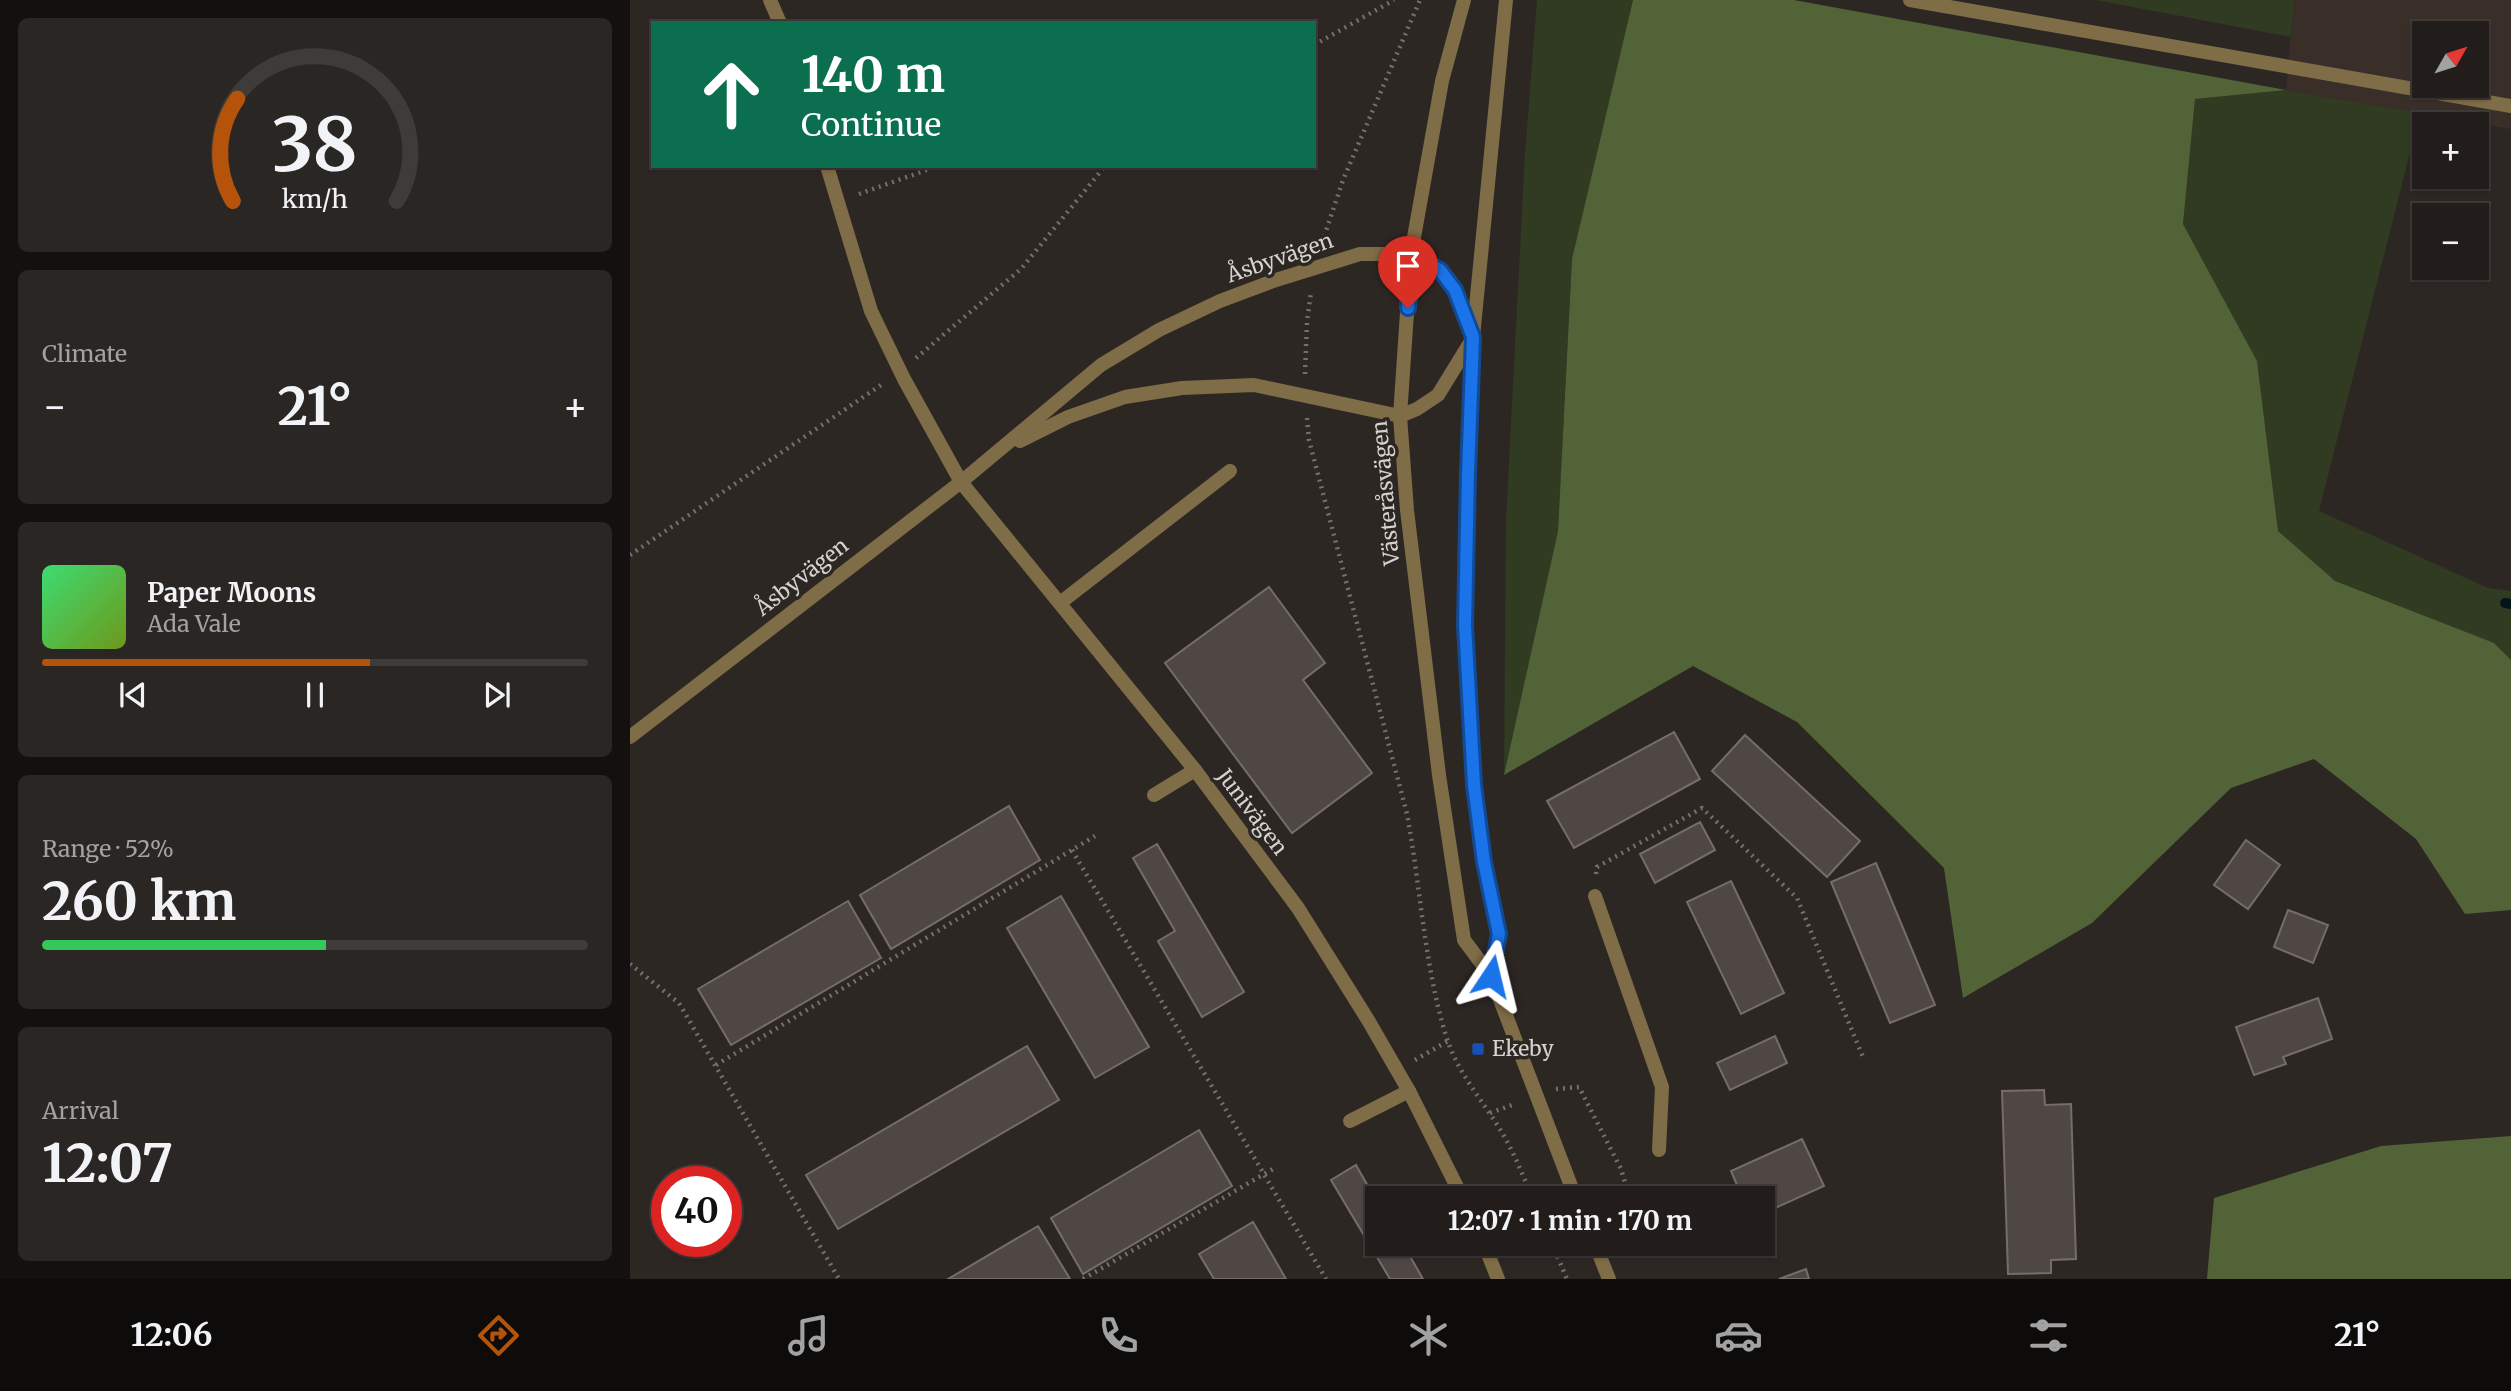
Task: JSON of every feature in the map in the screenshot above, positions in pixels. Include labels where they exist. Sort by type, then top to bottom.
[{"type":"street","points":[[769,0],[779,21]]},
{"type":"street","name":"Västeråsvägen","points":[[1464,0],[1440,93],[1411,254],[1400,416],[1407,510],[1422,647],[1464,940],[1491,976],[1571,1186]]},
{"type":"street","points":[[1491,976],[1499,934],[1484,862],[1474,785],[1465,625],[1473,337],[1506,0]]},
{"type":"street","points":[[1910,0],[2511,106]]},
{"type":"street","name":"Junivägen","points":[[828,168],[871,311],[900,371],[961,482],[1195,770],[1298,908],[1398,1071],[1457,1186]]},
{"type":"street","name":"Åsbyvägen","points":[[630,737],[961,482],[1101,365],[1158,330],[1220,301],[1317,266],[1360,254],[1411,254]]},
{"type":"street","points":[[1411,254],[1440,270],[1455,290],[1473,337]]},
{"type":"street","points":[[1400,416],[1417,410],[1438,395],[1473,337]]},
{"type":"street","name":"Åsbyvägen","points":[[1000,450],[1068,417],[1125,397],[1182,388],[1254,384],[1400,416]]},
{"type":"street","points":[[1060,603],[1230,471]]},
{"type":"street","points":[[1154,795],[1195,770]]},
{"type":"street","points":[[1595,896],[1661,1087],[1659,1150]]},
{"type":"street","points":[[1350,1121],[1409,1091]]},
{"type":"street","points":[[1489,1256],[1498,1279]]},
{"type":"street","points":[[1600,1256],[1609,1279]]},
{"type":"path","points":[[1316,44],[1394,0]]},
{"type":"path","points":[[1420,0],[1326,225],[1307,322],[1305,395],[1309,440],[1407,814],[1418,872],[1429,963],[1448,1041],[1461,1070],[1512,1150],[1527,1186]]},
{"type":"path","points":[[837,201],[931,168]]},
{"type":"path","points":[[630,555],[900,371],[1021,269],[1103,168]]},
{"type":"path","points":[[1595,896],[1597,867],[1702,808],[1797,898],[1863,1057]]},
{"type":"path","points":[[716,1065],[1095,836]]},
{"type":"path","points":[[1072,850],[1326,1279]]},
{"type":"path","points":[[630,964],[679,1003],[839,1279]]},
{"type":"path","points":[[1398,1071],[1448,1041]]},
{"type":"path","points":[[1490,1113],[1554,1089],[1579,1087],[1620,1169],[1626,1186]]},
{"type":"path","points":[[1083,1279],[1273,1169]]},
{"type":"path","points":[[1557,1256],[1567,1279]]},
{"type":"shaded area","points":[[2294,0],[2511,0],[2511,129],[2489,125],[2489,112],[2413,112],[2286,90]]},
{"type":"green space","points":[[1537,0],[1633,0],[1572,259],[1558,531],[1504,775],[1506,520],[1525,154]]},
{"type":"green space","points":[[1633,0],[1794,0],[2286,90],[2195,99],[2183,224],[2257,361],[2278,531],[2335,581],[2494,643],[2511,660],[2511,910],[2465,914],[2416,839],[2314,759],[2231,788],[2092,923],[1963,998],[1944,868],[1797,722],[1693,666],[1504,775],[1558,531],[1572,259]]},
{"type":"green space","points":[[2096,0],[2294,0],[2291,37]]},
{"type":"green space","points":[[2286,90],[2414,112],[2412,112],[2412,145],[2319,511],[2488,588],[2511,591],[2511,660],[2494,643],[2485,643],[2334,581],[2278,531],[2257,361],[2183,224],[2195,99]]},
{"type":"green space","points":[[2511,1136],[2511,1279],[2207,1279],[2214,1198],[2381,1146]]},
{"type":"building","points":[[1269,587],[1325,663],[1303,680],[1372,773],[1292,833],[1165,663]]},
{"type":"building","points":[[1674,732],[1700,779],[1574,848],[1547,801]]},
{"type":"building","points":[[1745,735],[1860,841],[1827,877],[1712,771]]},
{"type":"building","points":[[1009,806],[1040,860],[891,949],[860,895]]},
{"type":"building","points":[[1700,822],[1715,850],[1655,883],[1640,854]]},
{"type":"building","points":[[2246,840],[2280,865],[2248,909],[2214,885]]},
{"type":"building","points":[[1157,844],[1244,992],[1202,1017],[1158,941],[1175,931],[1133,858]]},
{"type":"building","points":[[1876,863],[1935,1005],[1890,1023],[1831,882]]},
{"type":"building","points":[[1731,881],[1784,993],[1741,1014],[1687,902]]},
{"type":"building","points":[[1061,896],[1149,1047],[1095,1078],[1007,928]]},
{"type":"building","points":[[848,901],[881,958],[731,1045],[698,989]]},
{"type":"building","points":[[2288,910],[2328,925],[2313,963],[2274,947]]},
{"type":"building","points":[[2318,998],[2332,1039],[2283,1057],[2286,1064],[2254,1075],[2236,1027]]},
{"type":"building","points":[[1775,1036],[1787,1063],[1730,1090],[1717,1063]]},
{"type":"building","points":[[1027,1046],[1059,1100],[838,1229],[806,1175]]},
{"type":"building","points":[[2044,1090],[2045,1105],[2071,1104],[2076,1259],[2051,1260],[2051,1273],[2008,1274],[2002,1091]]},
{"type":"building","points":[[1199,1130],[1232,1186],[1083,1274],[1051,1218]]},
{"type":"building","points":[[1802,1139],[1824,1186],[1775,1208],[1775,1186],[1737,1186],[1731,1171]]},
{"type":"building","points":[[1356,1165],[1368,1186],[1365,1186],[1365,1237],[1331,1180]]},
{"type":"building","points":[[1253,1222],[1286,1279],[1214,1279],[1199,1254]]},
{"type":"building","points":[[1038,1226],[1070,1279],[948,1279]]},
{"type":"building","points":[[1376,1256],[1410,1256],[1423,1279],[1390,1279]]},
{"type":"building","points":[[1806,1269],[1809,1279],[1779,1279]]},
{"type":"waterway","points":[[2505,603],[2511,604]]},
{"type":"place","name":"Ekeby","points":[[1478,1049]]},
{"type":"route","points":[[1408,308],[1411,254],[1440,270],[1455,290],[1473,337],[1465,625],[1474,785],[1484,862],[1499,934],[1491,976]]}]
